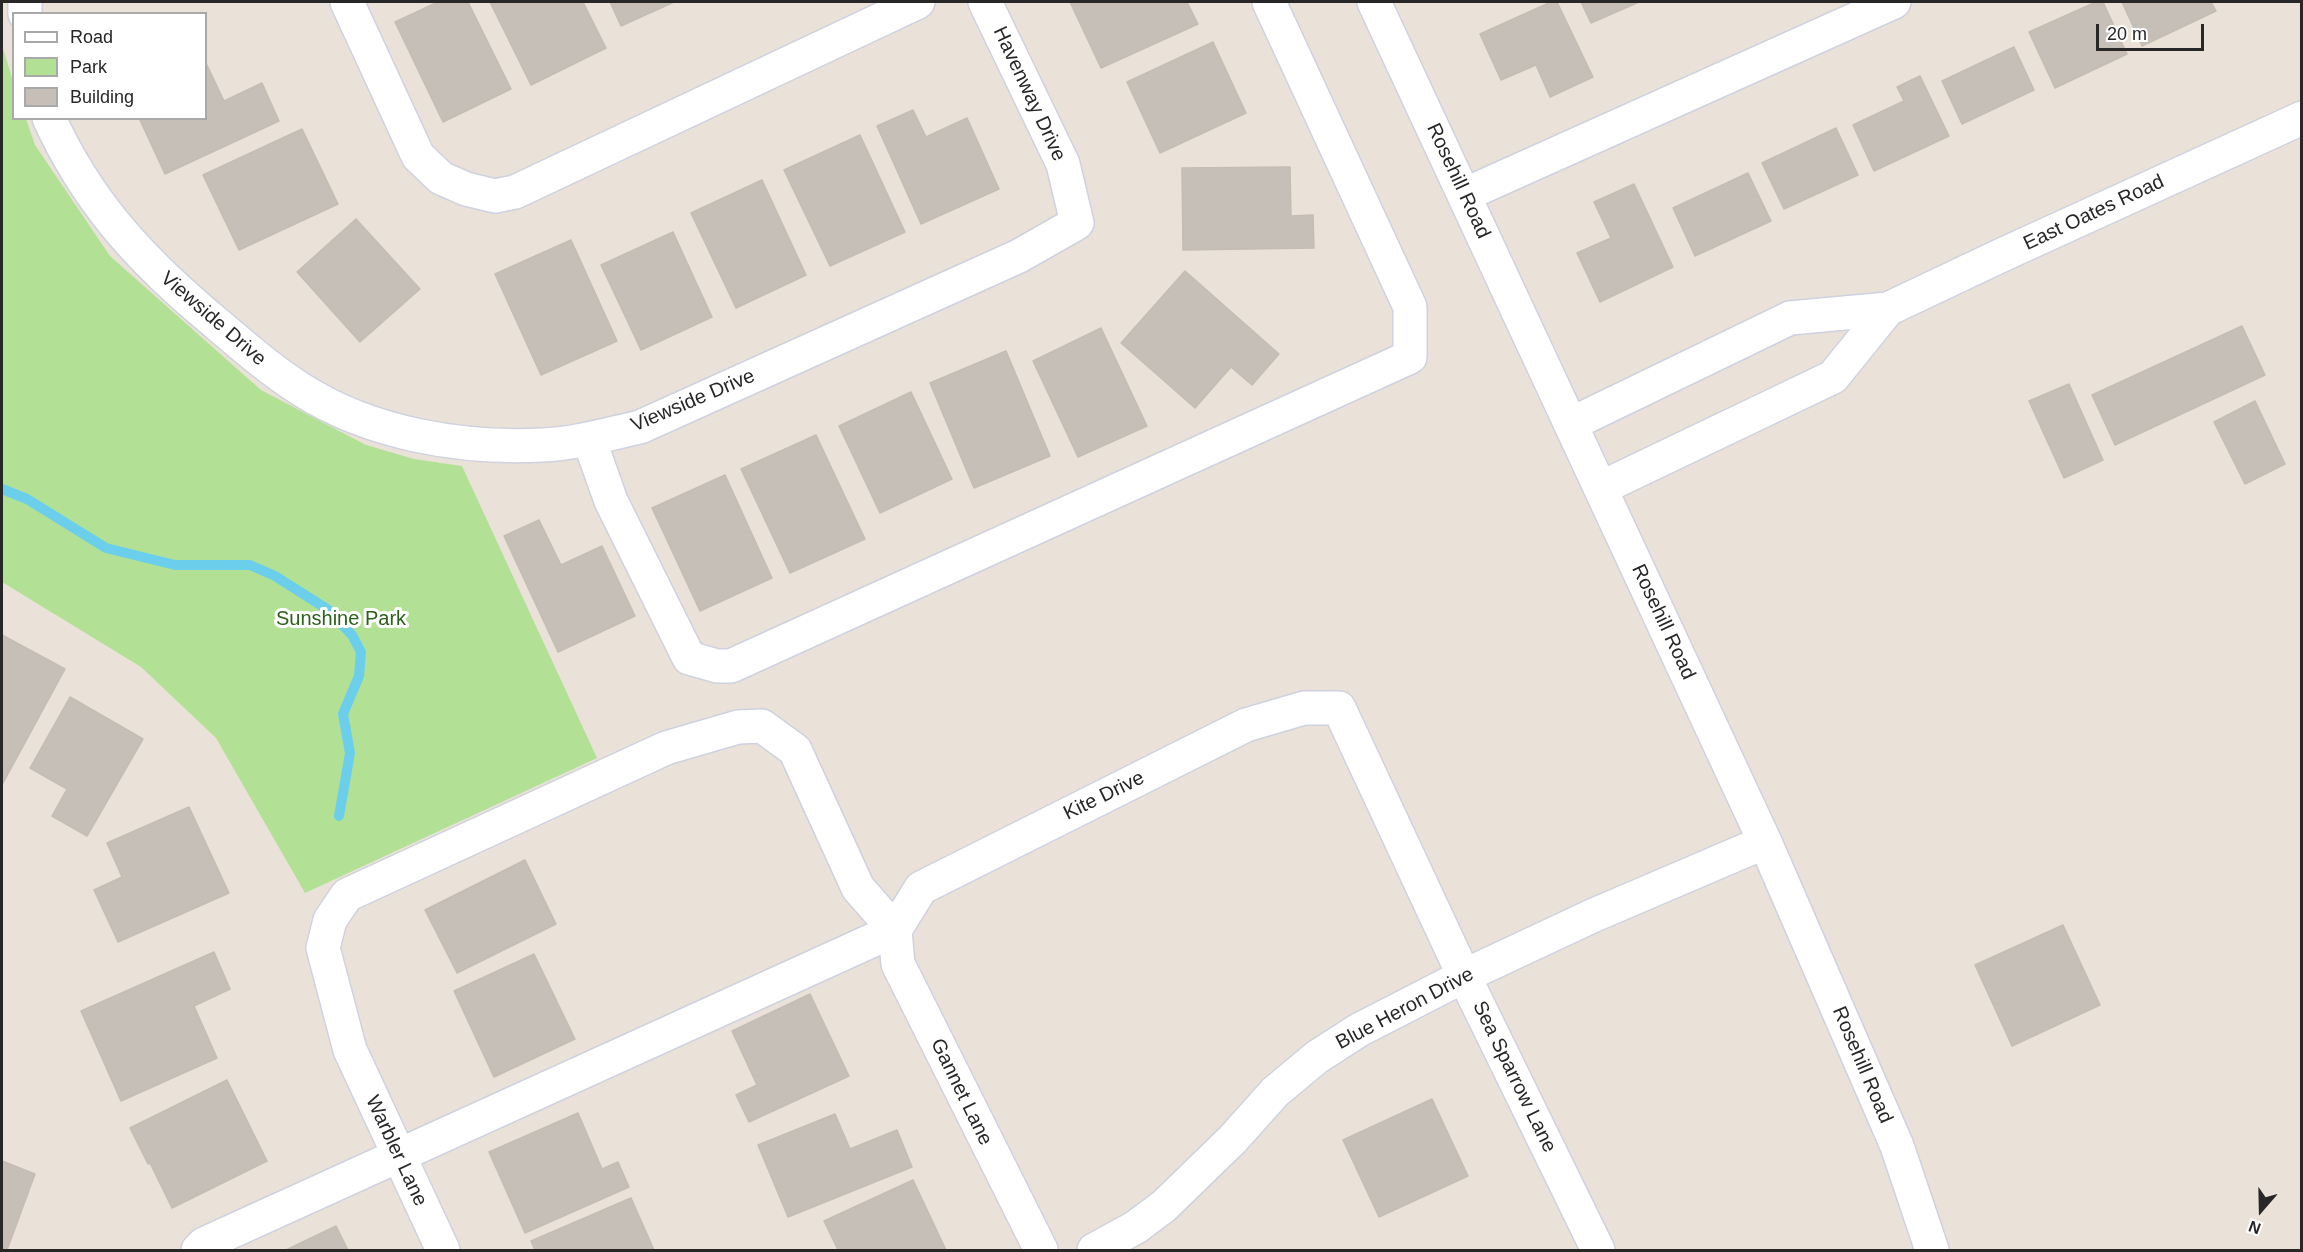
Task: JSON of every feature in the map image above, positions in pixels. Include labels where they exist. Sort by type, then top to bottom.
[{"type":"street","points":[[347,2],[418,156],[441,178],[466,189],[495,196],[515,192],[918,2]]},
{"type":"street","name":"Havenway Drive","points":[[985,2],[1063,164],[1077,223]]},
{"type":"street","points":[[589,439],[611,501],[689,658],[717,666],[731,666],[1410,357],[1410,307],[1269,2]]},
{"type":"street","name":"Rosehill Road","points":[[1374,2],[1765,843],[1897,1146],[1932,1251]]},
{"type":"street","points":[[1464,195],[1894,2]]},
{"type":"street","name":"East Oates Road","points":[[1571,424],[1790,318],[1888,309],[2301,118]]},
{"type":"street","name":"Viewside Drive","points":[[50,120],[61,145],[84,184],[111,222],[144,258],[270,368],[303,391],[350,415],[437,439],[483,444],[543,445],[589,439],[640,427],[1019,256],[1077,223]]},
{"type":"street","name":"East Oates Road","points":[[1601,488],[1833,377],[1888,309]]},
{"type":"street","name":"Kite Drive","points":[[895,930],[921,888],[1246,725],[1304,708],[1339,708]]},
{"type":"street","name":"Sea Sparrow Lane","points":[[1339,708],[1464,976],[1598,1251]]},
{"type":"street","name":"Warbler Lane","points":[[442,1251],[350,1050],[323,948],[330,920],[347,895],[666,748],[738,727],[762,726],[795,750],[858,888],[895,930]]},
{"type":"street","name":"Blue Heron Drive","points":[[1094,1251],[1136,1227],[1164,1206],[1233,1139],[1275,1092],[1317,1057],[1359,1030],[1464,976],[1592,916],[1765,843]]},
{"type":"street","points":[[198,1251],[204,1244],[895,930]]},
{"type":"street","name":"Gannet Lane","points":[[895,930],[898,964],[1041,1251]]},
{"type":"green space","name":"Sunshine Park","points":[[2,45],[12,78],[12,120],[26,120],[35,145],[110,256],[261,390],[366,445],[414,459],[462,466],[597,758],[305,893],[216,738],[141,667],[2,582]]},
{"type":"building","points":[[438,2],[468,2],[511,89],[443,122],[395,22]]},
{"type":"building","points":[[490,2],[583,2],[606,48],[531,85]]},
{"type":"building","points":[[610,2],[674,2],[621,26]]},
{"type":"building","points":[[1070,2],[1187,2],[1198,24],[1101,68]]},
{"type":"building","points":[[1551,2],[1557,2],[1593,77],[1550,97],[1536,65],[1501,80],[1480,34]]},
{"type":"building","points":[[1581,2],[1639,2],[1591,23]]},
{"type":"building","points":[[2096,2],[2103,2],[2127,54],[2055,88],[2029,32]]},
{"type":"building","points":[[2122,2],[2211,2],[2216,11],[2142,46]]},
{"type":"building","points":[[1213,42],[1246,113],[1160,153],[1127,82]]},
{"type":"building","points":[[2014,47],[2034,90],[1962,124],[1942,81]]},
{"type":"building","points":[[207,65],[224,101],[262,83],[279,121],[165,174],[140,120],[207,120]]},
{"type":"building","points":[[1920,76],[1949,136],[1874,171],[1853,125],[1904,101],[1897,87]]},
{"type":"building","points":[[913,110],[926,137],[967,118],[999,189],[921,224],[877,126]]},
{"type":"building","points":[[1836,128],[1858,175],[1784,209],[1762,163]]},
{"type":"building","points":[[302,129],[338,204],[239,250],[203,175]]},
{"type":"building","points":[[860,135],[905,232],[830,266],[784,170]]},
{"type":"building","points":[[1290,167],[1291,216],[1313,215],[1314,248],[1183,250],[1182,168]]},
{"type":"building","points":[[1748,173],[1771,221],[1695,256],[1673,208]]},
{"type":"building","points":[[762,180],[806,275],[736,308],[691,213]]},
{"type":"building","points":[[1634,184],[1673,267],[1600,302],[1577,253],[1611,238],[1594,202]]},
{"type":"building","points":[[356,219],[420,289],[360,342],[297,272]]},
{"type":"building","points":[[673,232],[712,317],[641,350],[601,265]]},
{"type":"building","points":[[571,240],[617,341],[541,375],[495,274]]},
{"type":"building","points":[[1185,271],[1279,354],[1252,385],[1231,367],[1195,408],[1121,343]]},
{"type":"building","points":[[2242,326],[2265,375],[2115,445],[2092,395]]},
{"type":"building","points":[[1101,328],[1147,426],[1078,457],[1033,361]]},
{"type":"building","points":[[1006,351],[1050,456],[974,488],[930,383]]},
{"type":"building","points":[[2069,384],[2103,460],[2064,478],[2029,401]]},
{"type":"building","points":[[911,392],[952,479],[880,513],[839,426]]},
{"type":"building","points":[[2255,401],[2285,464],[2245,484],[2214,422]]},
{"type":"building","points":[[816,435],[865,539],[790,573],[741,469]]},
{"type":"building","points":[[725,475],[772,578],[700,611],[652,508]]},
{"type":"building","points":[[539,520],[561,565],[602,546],[635,616],[558,652],[504,536]]},
{"type":"building","points":[[2,635],[65,669],[2,785]]},
{"type":"building","points":[[70,697],[143,739],[87,836],[52,816],[67,789],[30,768]]},
{"type":"building","points":[[189,807],[229,893],[118,942],[94,890],[122,877],[107,843]]},
{"type":"building","points":[[525,860],[556,924],[457,973],[425,910]]},
{"type":"building","points":[[2063,925],[2100,1005],[2012,1046],[1975,965]]},
{"type":"building","points":[[214,952],[230,989],[194,1006],[217,1058],[121,1101],[81,1011]]},
{"type":"building","points":[[534,954],[575,1039],[494,1077],[454,991]]},
{"type":"building","points":[[810,994],[849,1076],[749,1122],[736,1095],[757,1085],[732,1031]]},
{"type":"building","points":[[227,1080],[267,1161],[172,1208],[130,1128]]},
{"type":"building","points":[[1432,1099],[1468,1176],[1379,1217],[1343,1140]]},
{"type":"building","points":[[578,1113],[602,1169],[618,1162],[629,1187],[525,1233],[489,1152]]},
{"type":"building","points":[[835,1114],[850,1149],[897,1130],[912,1167],[788,1217],[758,1145]]},
{"type":"building","points":[[2,1161],[35,1174],[7,1250],[2,1250]]},
{"type":"building","points":[[913,1180],[946,1250],[838,1250],[824,1221]]},
{"type":"building","points":[[631,1198],[654,1250],[535,1250],[531,1241]]},
{"type":"building","points":[[336,1226],[348,1250],[286,1250]]},
{"type":"waterway","points":[[2,489],[27,499],[106,548],[175,565],[250,565],[275,576],[327,609],[352,635],[361,652],[359,676],[343,714],[350,753],[339,816]]}]
